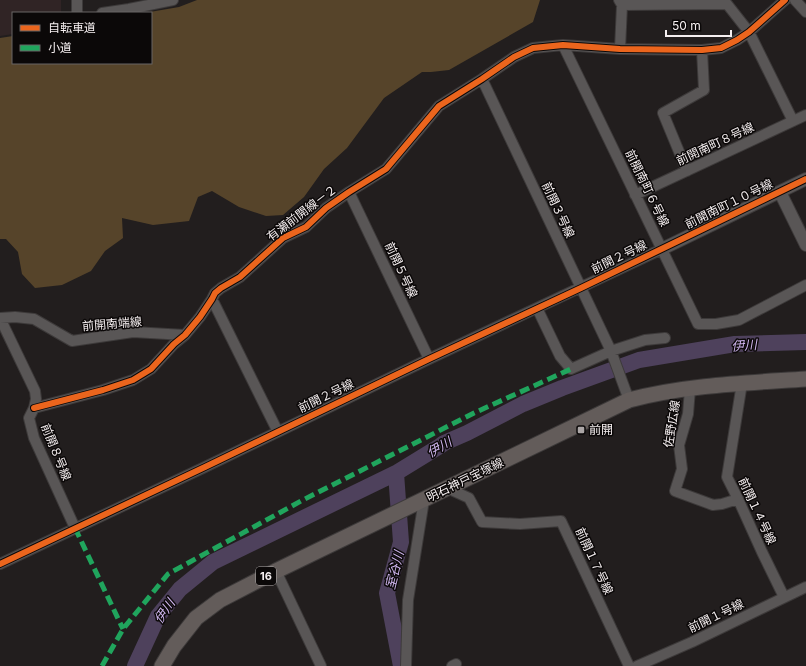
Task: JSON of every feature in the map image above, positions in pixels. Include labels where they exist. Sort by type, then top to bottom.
[{"type":"main road","name":"明石神戸宝塚線","points":[[162,666],[174,646],[196,618],[220,600],[276,571],[424,500],[627,396],[643,396],[742,383],[806,379]]},
{"type":"street","points":[[76,12],[77,0]]},
{"type":"street","points":[[109,12],[173,0]]},
{"type":"street","name":"有瀬前開線－２","points":[[34,408],[103,390],[133,380],[151,369],[200,318],[215,293],[240,277],[283,238],[306,226],[326,208],[386,169],[439,106],[482,80],[514,57],[533,48],[563,45],[620,49],[702,50],[721,48],[750,32],[785,0]]},
{"type":"street","points":[[795,0],[806,12]]},
{"type":"street","points":[[620,49],[621,3],[727,4],[750,32],[793,121]]},
{"type":"street","name":"前開南町６号線","points":[[563,45],[698,324],[716,324],[738,320],[806,285]]},
{"type":"street","points":[[688,171],[663,113],[704,90],[702,50]]},
{"type":"street","name":"前開３号線","points":[[482,80],[610,351]]},
{"type":"street","name":"前開南町８号線","points":[[635,195],[806,115]]},
{"type":"street","name":"前開南町１０号線","points":[[662,249],[806,179]]},
{"type":"street","name":"前開５号線","points":[[350,192],[429,359]]},
{"type":"street","points":[[780,192],[806,245]]},
{"type":"street","name":"前開２号線","points":[[0,564],[662,249]]},
{"type":"street","points":[[212,299],[278,432]]},
{"type":"street","points":[[537,308],[560,356],[571,369],[610,351],[645,340],[666,338]]},
{"type":"street","name":"前開南端線","points":[[0,318],[15,317],[34,319],[72,341],[133,332],[185,335]]},
{"type":"street","name":"前開８号線","points":[[0,318],[36,391],[34,408],[29,418],[34,438],[74,528]]},
{"type":"street","points":[[610,351],[627,396]]},
{"type":"street","name":"前開１４号線","points":[[742,383],[727,477],[784,597]]},
{"type":"street","name":"佐野広線","points":[[690,389],[688,414],[679,445],[682,469],[675,491],[713,505],[738,499]]},
{"type":"street","name":"前開１７号線","points":[[447,488],[469,498],[482,522],[520,524],[561,521],[629,666]]},
{"type":"street","points":[[406,666],[408,600],[424,500]]},
{"type":"street","points":[[276,571],[321,666]]},
{"type":"street","name":"前開１号線","points":[[637,666],[692,642],[806,587]]},
{"type":"shaded area","points":[[0,0],[61,0],[61,12],[12,12],[12,34],[0,36]]},
{"type":"shaded area","points":[[197,0],[540,0],[533,22],[449,70],[422,72],[384,98],[347,148],[324,169],[304,197],[283,215],[266,216],[239,207],[212,191],[198,197],[189,221],[153,225],[122,218],[123,238],[105,251],[91,271],[62,285],[35,288],[22,274],[18,252],[6,239],[0,239],[0,38],[12,36],[12,64],[152,64],[152,12],[150,12],[179,7]]},
{"type":"waterway","name":"伊川","points":[[135,666],[158,616],[180,589],[213,562],[396,473],[444,443],[467,433],[523,404],[639,360],[735,344],[806,342]]},
{"type":"waterway","name":"室谷川","points":[[396,473],[401,542],[387,593],[401,666]]},
{"type":"marked path","points":[[102,666],[123,629],[168,574],[301,501],[474,413],[571,369]]},
{"type":"marked path","points":[[75,528],[123,629]]},
{"type":"cycle path","points":[[34,408],[103,390],[133,380],[151,369],[174,344],[185,335],[200,317],[215,293],[240,277],[283,238],[306,227],[326,208],[386,169],[439,106],[514,57],[533,48],[563,45],[620,49],[702,50],[721,48],[749,32],[785,0]]},
{"type":"cycle path","points":[[0,564],[581,288],[806,179]]},
{"type":"place","name":"前開","points":[[581,430]]}]
